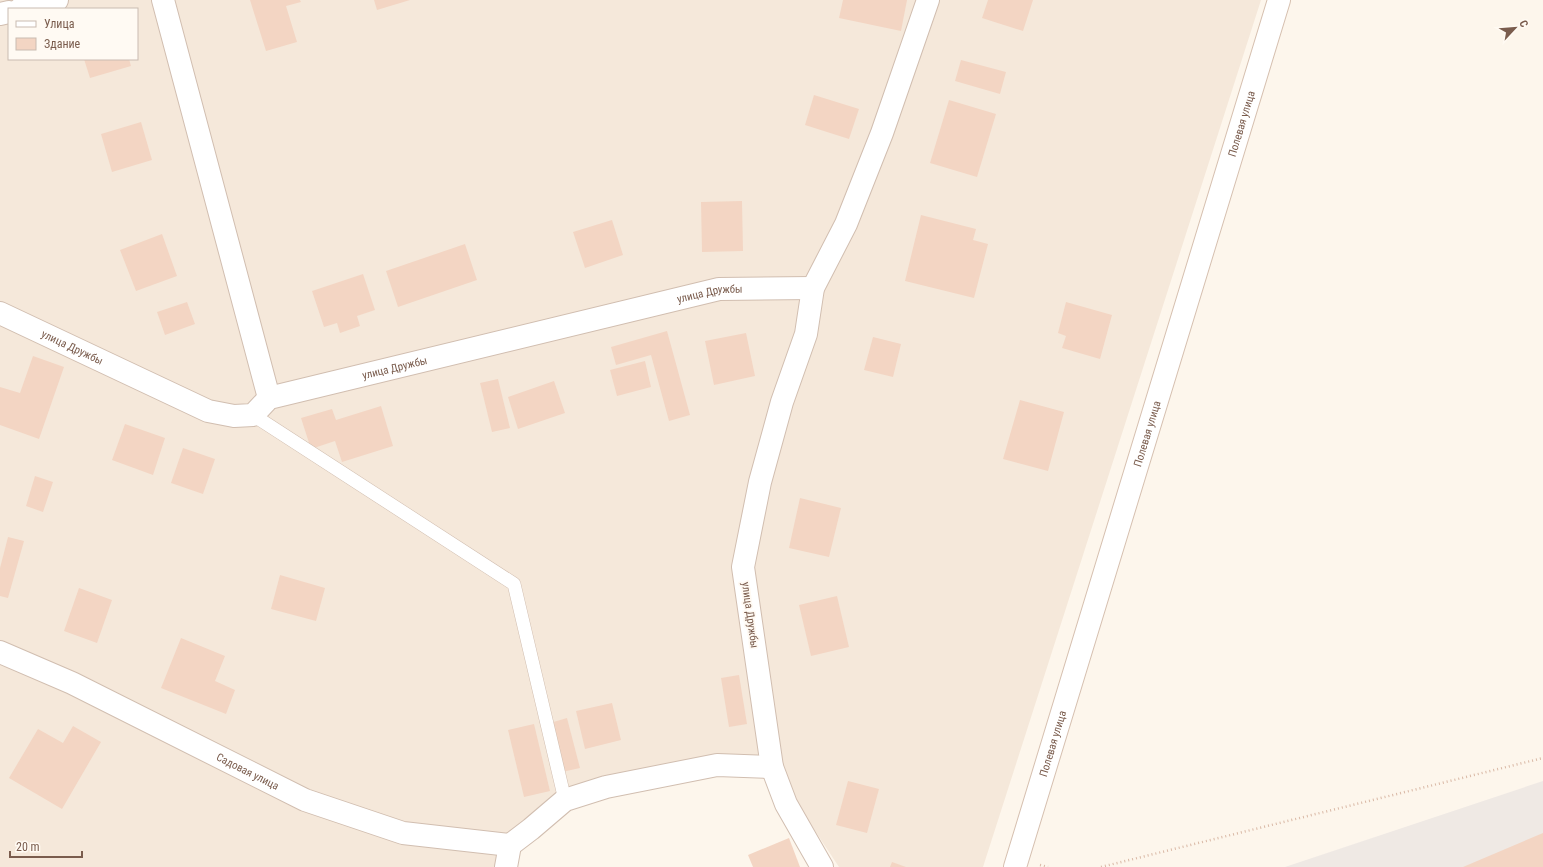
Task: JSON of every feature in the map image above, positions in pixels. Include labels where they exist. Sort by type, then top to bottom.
[{"type":"street","points":[[24,8],[57,0]]},
{"type":"street","points":[[163,0],[269,398],[253,415]]},
{"type":"street","name":"улица Дружбы","points":[[822,867],[786,804],[772,767],[743,568],[760,482],[782,402],[806,334],[813,288],[846,224],[882,133],[928,0]]},
{"type":"street","name":"Полевая улица","points":[[1015,867],[1279,0]]},
{"type":"street","name":"улица Дружбы","points":[[269,398],[720,289],[813,288]]},
{"type":"street","name":"улица Дружбы","points":[[0,313],[208,411],[234,416],[253,415]]},
{"type":"street","name":"Садовая улица","points":[[0,652],[72,683],[305,800],[403,833],[510,844]]},
{"type":"street","points":[[506,867],[510,844],[566,800],[606,787],[717,765],[772,767]]},
{"type":"lane","points":[[253,415],[514,584],[566,800]]},
{"type":"path","points":[[1101,867],[1543,758]]},
{"type":"shaded area","points":[[0,0],[1261,0],[983,867],[839,867],[782,781],[719,760],[559,790],[494,867],[0,867]]},
{"type":"shaded area","points":[[1543,781],[1543,867],[1285,867]]},
{"type":"building","points":[[250,0],[300,0],[301,2],[286,6],[297,42],[266,51]]},
{"type":"building","points":[[374,0],[410,0],[377,10]]},
{"type":"building","points":[[843,0],[907,0],[901,31],[839,18]]},
{"type":"building","points":[[988,0],[1033,0],[1023,31],[982,18]]},
{"type":"building","points":[[84,60],[129,60],[131,66],[90,78]]},
{"type":"building","points":[[961,60],[1006,72],[1000,94],[955,81]]},
{"type":"building","points":[[814,95],[859,109],[849,139],[805,125]]},
{"type":"building","points":[[949,100],[996,114],[977,177],[930,163]]},
{"type":"building","points":[[141,122],[152,160],[112,172],[101,134]]},
{"type":"building","points":[[742,201],[743,251],[702,252],[701,202]]},
{"type":"building","points":[[921,215],[976,229],[973,240],[988,244],[974,298],[905,281]]},
{"type":"building","points":[[612,220],[623,255],[585,268],[573,232]]},
{"type":"building","points":[[162,234],[177,276],[136,291],[120,250]]},
{"type":"building","points":[[465,244],[477,280],[398,307],[386,271]]},
{"type":"building","points":[[363,274],[375,310],[357,316],[360,326],[340,333],[337,323],[324,327],[312,291]]},
{"type":"building","points":[[187,302],[195,324],[165,335],[157,312]]},
{"type":"building","points":[[1066,302],[1112,315],[1100,359],[1062,348],[1066,336],[1058,333]]},
{"type":"building","points":[[667,331],[690,415],[669,421],[651,355],[616,365],[611,347]]},
{"type":"building","points":[[746,333],[755,376],[714,385],[705,341]]},
{"type":"building","points":[[873,337],[901,344],[893,377],[864,370]]},
{"type":"building","points":[[33,356],[64,367],[39,439],[0,425],[0,387],[20,393]]},
{"type":"building","points":[[645,361],[651,387],[617,396],[610,370]]},
{"type":"building","points":[[498,379],[510,428],[492,432],[480,383]]},
{"type":"building","points":[[554,381],[565,413],[518,429],[508,397]]},
{"type":"building","points":[[1020,400],[1064,412],[1048,471],[1003,459]]},
{"type":"building","points":[[381,406],[393,446],[342,462],[335,441],[311,449],[301,418],[332,409],[336,420]]},
{"type":"building","points":[[125,424],[165,438],[153,475],[112,460]]},
{"type":"building","points":[[183,448],[215,459],[203,494],[171,483]]},
{"type":"building","points":[[35,476],[53,482],[43,512],[26,506]]},
{"type":"building","points":[[800,498],[841,508],[829,557],[789,548]]},
{"type":"building","points":[[8,537],[24,541],[8,598],[0,596],[0,568]]},
{"type":"building","points":[[280,575],[325,588],[316,621],[271,609]]},
{"type":"building","points":[[79,588],[112,600],[97,643],[64,631]]},
{"type":"building","points":[[837,596],[849,647],[811,656],[799,605]]},
{"type":"building","points":[[181,638],[225,656],[215,681],[235,690],[226,714],[161,688]]},
{"type":"building","points":[[739,675],[747,724],[729,727],[721,678]]},
{"type":"building","points":[[612,703],[621,740],[585,749],[576,711]]},
{"type":"building","points":[[567,718],[580,768],[562,772],[550,723]]},
{"type":"building","points":[[534,724],[550,791],[524,797],[508,730]]},
{"type":"building","points":[[73,726],[101,742],[62,809],[9,778],[38,729],[63,743]]},
{"type":"building","points":[[848,781],[879,789],[867,833],[836,825]]},
{"type":"building","points":[[1543,833],[1543,867],[1463,867]]},
{"type":"building","points":[[789,838],[800,867],[753,867],[748,855]]},
{"type":"building","points":[[892,862],[906,867],[890,867]]}]
